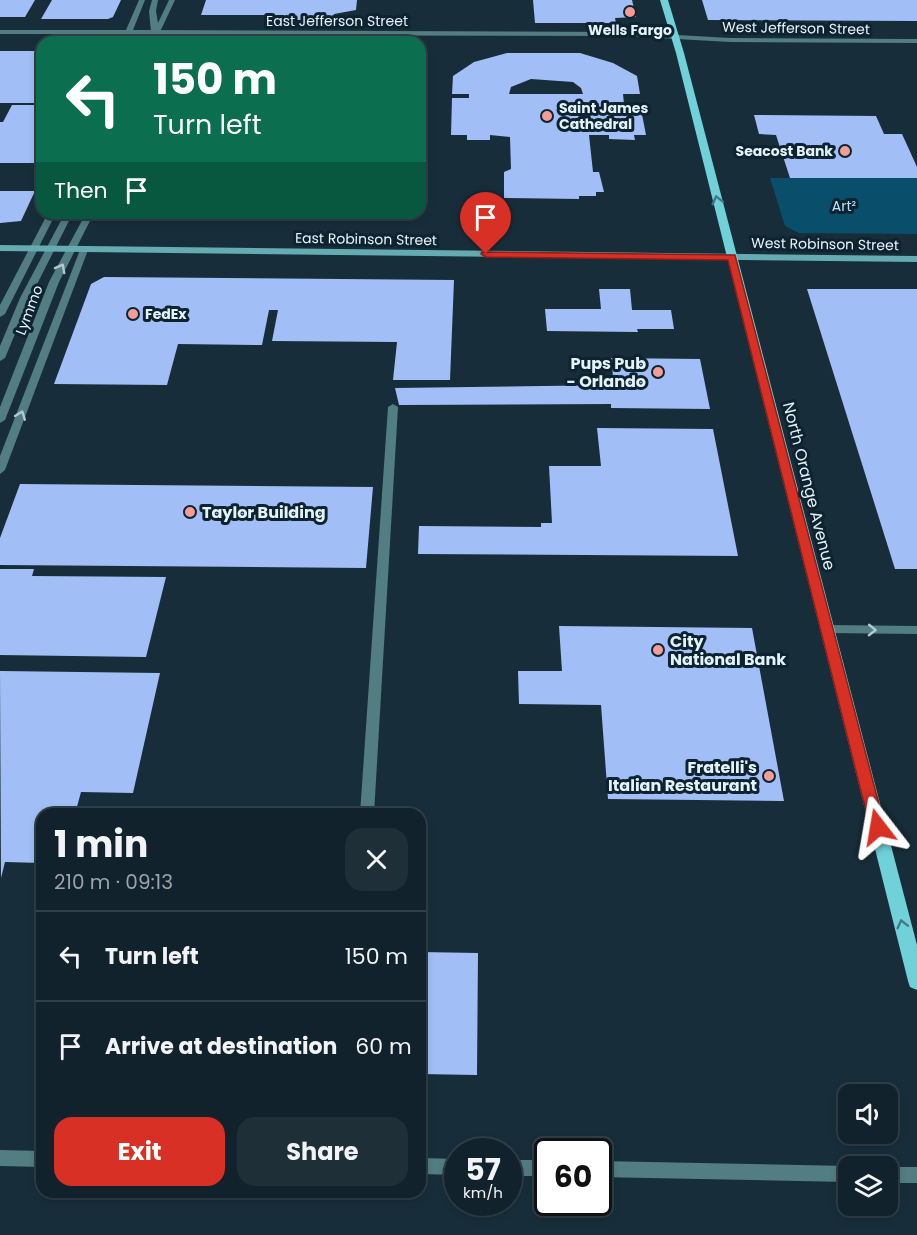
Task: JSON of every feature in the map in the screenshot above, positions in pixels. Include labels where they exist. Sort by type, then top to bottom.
[{"type":"main road","name":"North Orange Avenue","points":[[664,0],[917,981]]},
{"type":"main road","name":"East Robinson Street","points":[[0,248],[732,257]]},
{"type":"main road","name":"West Robinson Street","points":[[732,257],[917,259]]},
{"type":"street","points":[[128,36],[142,0]]},
{"type":"street","points":[[155,0],[151,11],[156,36]]},
{"type":"street","points":[[156,32],[172,0]]},
{"type":"street","name":"East Jefferson Street","points":[[0,32],[612,34],[675,37]]},
{"type":"street","name":"West Jefferson Street","points":[[675,37],[730,40],[917,41]]},
{"type":"street","points":[[0,314],[49,219]]},
{"type":"street","name":"Lymmo","points":[[0,358],[25,298],[66,219]]},
{"type":"street","name":"Lymmo","points":[[0,420],[54,282],[87,219]]},
{"type":"street","points":[[0,470],[84,250]]},
{"type":"street","points":[[367,808],[393,407]]},
{"type":"street","points":[[827,629],[917,630]]},
{"type":"street","points":[[0,1158],[36,1159]]},
{"type":"street","points":[[426,1166],[444,1167]]},
{"type":"street","points":[[612,1169],[838,1174]]},
{"type":"street","points":[[898,1175],[917,1176]]},
{"type":"green space","name":"Art²","points":[[770,178],[917,178],[917,234],[799,233],[785,226]]},
{"type":"building","points":[[0,0],[35,0],[25,17],[0,17]]},
{"type":"building","points":[[52,0],[121,0],[113,17],[108,19],[41,19]]},
{"type":"building","points":[[206,0],[357,0],[356,10],[334,14],[333,20],[283,20],[284,15],[201,15]]},
{"type":"building","points":[[533,0],[632,0],[636,17],[615,18],[616,23],[535,23]]},
{"type":"building","points":[[702,0],[917,0],[917,21],[708,20]]},
{"type":"building","points":[[0,51],[36,51],[36,103],[0,103]]},
{"type":"building","name":"Saint James Cathedral","points":[[507,53],[580,53],[613,63],[637,76],[640,94],[623,94],[624,104],[640,104],[646,135],[634,135],[635,140],[609,139],[609,135],[589,135],[593,172],[599,172],[604,192],[596,192],[596,196],[579,196],[579,199],[504,198],[504,172],[511,169],[510,137],[490,135],[490,140],[467,140],[467,135],[451,135],[452,98],[469,98],[469,94],[452,94],[453,76],[474,62]],"holes":[[[531,79],[573,82],[581,88],[583,94],[509,94],[511,87]]]},
{"type":"building","points":[[12,105],[36,105],[36,163],[0,163],[0,122],[3,122]]},
{"type":"building","name":"Seacost Bank","points":[[754,115],[876,116],[884,134],[902,134],[917,167],[917,178],[790,178],[776,135],[759,134]]},
{"type":"building","points":[[0,191],[35,191],[21,221],[0,223]]},
{"type":"building","points":[[104,277],[454,280],[450,380],[393,380],[397,342],[272,341],[278,310],[269,310],[262,345],[178,344],[167,385],[54,384],[91,284]]},
{"type":"building","points":[[599,289],[630,289],[632,310],[671,310],[674,329],[637,329],[638,332],[547,331],[545,309],[601,309]]},
{"type":"building","points":[[807,289],[917,289],[917,569],[895,569]]},
{"type":"building","name":"Pups Pub - Orlando","points":[[611,358],[700,359],[710,409],[611,408],[611,404],[399,405],[395,388],[614,385]]},
{"type":"building","points":[[597,428],[713,429],[738,556],[418,554],[419,526],[541,527],[541,523],[552,523],[549,466],[601,466]]},
{"type":"building","name":"Taylor Building","points":[[20,484],[373,487],[366,568],[0,565],[0,538]]},
{"type":"building","points":[[0,569],[34,569],[32,576],[166,577],[146,657],[0,655]]},
{"type":"building","points":[[559,626],[752,628],[784,801],[608,799],[601,705],[519,704],[518,671],[562,671]]},
{"type":"building","points":[[0,671],[160,673],[133,793],[81,792],[77,808],[36,808],[36,863],[5,862],[1,878]]},
{"type":"building","points":[[426,952],[478,953],[477,1075],[426,1074]]},
{"type":"place","name":"Wells Fargo","points":[[630,12]]},
{"type":"place","name":"Saint James Cathedral","points":[[547,116]]},
{"type":"place","name":"Seacost Bank","points":[[845,151]]},
{"type":"place","name":"FedEx","points":[[133,314]]},
{"type":"place","name":"Pups Pub - Orlando","points":[[658,372]]},
{"type":"place","name":"Taylor Building","points":[[190,512]]},
{"type":"place","name":"City National Bank","points":[[658,650]]},
{"type":"place","name":"Fratelli's Italian Restaurant","points":[[769,776]]},
{"type":"route","points":[[486,254],[732,257],[878,827]]}]
